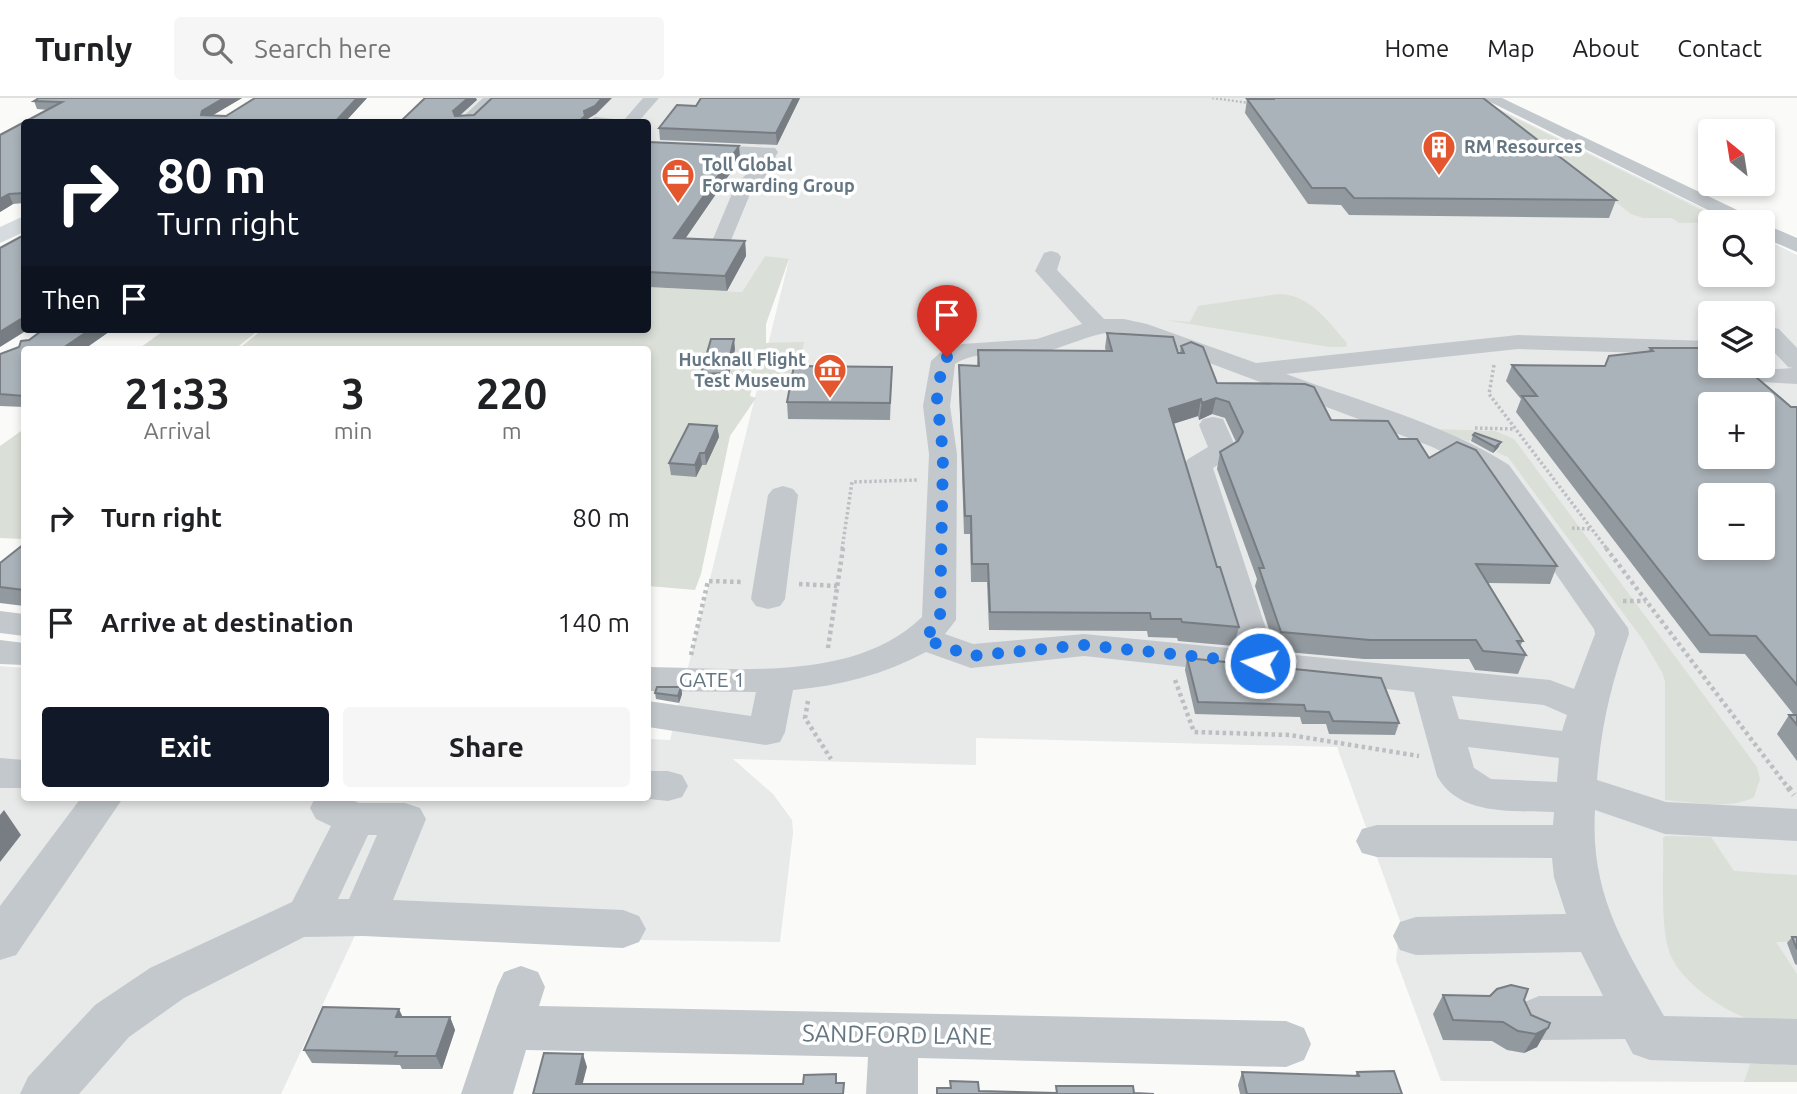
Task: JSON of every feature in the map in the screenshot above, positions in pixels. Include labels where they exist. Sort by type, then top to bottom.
[{"type":"main road","points":[[0,236],[21,225]]},
{"type":"street","points":[[633,119],[651,98]]},
{"type":"street","points":[[1490,98],[1722,210]]},
{"type":"street","points":[[469,119],[489,101]]},
{"type":"street","points":[[651,147],[769,152],[759,173],[745,184],[720,246]]},
{"type":"street","points":[[1775,235],[1797,246]]},
{"type":"street","points":[[1051,257],[1046,271],[1098,327]]},
{"type":"street","points":[[1586,708],[1550,693],[1084,645],[971,656],[924,639],[940,620],[943,432],[937,411],[943,361],[953,354],[968,351],[1039,346],[1098,327],[1113,325],[1134,328],[1440,440],[1481,459],[1499,471],[1611,628],[1612,634],[1586,708],[1572,842],[1576,877],[1594,933],[1637,1017],[1650,1038],[1797,1042]]},
{"type":"street","points":[[1252,371],[1497,344],[1597,336],[1698,347]]},
{"type":"street","points":[[1775,376],[1797,376]]},
{"type":"street","points":[[1213,425],[1223,450],[1198,465],[1260,663]]},
{"type":"street","points":[[769,591],[783,495]]},
{"type":"street","points":[[0,622],[21,625]]},
{"type":"street","name":"GATE 1","points":[[651,679],[777,680],[847,671],[924,639]]},
{"type":"street","points":[[0,652],[21,654]]},
{"type":"street","points":[[651,714],[766,732],[777,680]]},
{"type":"street","points":[[1429,681],[1457,776],[1483,794],[1576,793],[1665,818],[1797,825]]},
{"type":"street","points":[[1448,746],[1580,747]]},
{"type":"street","points":[[0,773],[21,774]]},
{"type":"street","points":[[0,941],[101,801]]},
{"type":"street","points":[[306,918],[334,862],[345,809],[405,819],[363,916]]},
{"type":"street","points":[[1377,841],[1572,842]]},
{"type":"street","points":[[334,862],[387,862]]},
{"type":"street","points":[[46,1094],[112,1021],[167,983],[299,918],[363,916],[622,929]]},
{"type":"street","points":[[1416,936],[1594,933]]},
{"type":"street","name":"SANDFORD LANE","points":[[487,1094],[515,1007],[893,1035],[1286,1044]]},
{"type":"street","points":[[1539,1018],[1637,1017]]},
{"type":"street","points":[[892,1094],[893,1035]]},
{"type":"path","points":[[1212,98],[1235,103],[1261,103]]},
{"type":"path","points":[[1497,344],[1489,394],[1797,799]]},
{"type":"path","points":[[688,668],[708,581],[769,591],[837,586],[852,482],[920,480],[925,473]]},
{"type":"path","points":[[1166,653],[1194,732],[1290,735],[1448,746]]},
{"type":"shaded area","points":[[474,98],[1477,98],[1706,210],[1698,210],[1698,287],[1775,287],[1775,244],[1797,255],[1797,1082],[1441,1081],[1396,960],[1400,921],[1337,747],[976,738],[976,765],[733,759],[773,794],[792,820],[793,833],[780,942],[568,939],[357,931],[281,1094],[0,1094],[0,666],[21,668],[21,801],[651,801],[651,739],[670,740],[789,260],[765,256],[742,292],[651,287],[651,119],[446,119]]},
{"type":"shaded area","points":[[1475,98],[1702,210],[1698,210],[1698,223],[1679,223],[1672,218],[1643,218],[1631,214],[1516,123]]},
{"type":"shaded area","points":[[765,256],[789,259],[766,324],[766,343],[804,342],[798,374],[764,375],[763,379],[754,380],[750,396],[756,398],[730,436],[701,574],[695,590],[651,586],[651,346],[242,346],[258,333],[651,333],[651,287],[742,292]]},
{"type":"shaded area","points":[[1279,294],[1310,304],[1347,343],[1346,347],[1329,347],[1165,320],[1190,322],[1198,306]]},
{"type":"shaded area","points":[[160,333],[255,333],[239,346],[143,346]]},
{"type":"shaded area","points":[[1435,429],[1495,431],[1514,439],[1757,767],[1760,779],[1754,797],[1722,804],[1665,800],[1665,681],[1643,640],[1508,457],[1496,452],[1500,448],[1474,438],[1468,441]]},
{"type":"shaded area","points":[[21,431],[21,539],[0,538],[0,446]]},
{"type":"shaded area","points":[[1711,837],[1734,871],[1797,875],[1797,942],[1776,942],[1797,974],[1797,1027],[1760,1022],[1734,1013],[1694,986],[1675,963],[1666,939],[1663,911],[1663,838]]},
{"type":"shaded area","points":[[1797,1060],[1797,1082],[1744,1082],[1750,1064]]},
{"type":"building","points":[[39,98],[224,98],[202,111],[201,115],[226,116],[255,98],[357,98],[338,119],[30,119],[62,102],[34,101]]},
{"type":"building","points":[[425,98],[468,98],[453,111],[455,116],[474,115],[492,98],[602,98],[595,106],[584,111],[585,116],[582,119],[403,119]]},
{"type":"building","points":[[701,98],[794,98],[776,133],[659,128],[677,105],[696,106]]},
{"type":"building","name":"RM Resources","points":[[1483,98],[1616,200],[1354,198],[1345,188],[1312,188],[1247,99]]},
{"type":"building","points":[[21,124],[21,193],[9,194],[0,199],[0,135]]},
{"type":"building","name":"Toll Global Forwarding Group","points":[[651,142],[739,146],[674,238],[745,241],[725,276],[651,272]]},
{"type":"building","points":[[21,237],[21,319],[0,332],[0,248]]},
{"type":"building","points":[[39,333],[85,333],[66,346],[21,346],[21,396],[0,394],[0,354],[19,347],[21,341],[29,340]]},
{"type":"building","points":[[1107,333],[1173,337],[1178,353],[1184,353],[1181,346],[1191,342],[1203,347],[1217,383],[1305,384],[1314,387],[1331,420],[1388,421],[1399,439],[1417,439],[1429,458],[1457,442],[1476,450],[1557,566],[1476,564],[1523,641],[1517,641],[1526,655],[1483,651],[1476,640],[1370,640],[1281,632],[1259,568],[1264,568],[1220,452],[1238,441],[1243,432],[1229,402],[1216,398],[1202,403],[1201,399],[1169,409],[1217,567],[1220,567],[1239,627],[1182,622],[1181,619],[1151,619],[1150,613],[990,612],[988,564],[972,564],[971,516],[965,516],[959,365],[979,366],[978,350],[1112,351]]},
{"type":"building","points":[[711,339],[734,339],[726,373],[701,374]]},
{"type":"building","points":[[1650,348],[1698,348],[1698,378],[1757,378],[1773,392],[1698,392],[1698,469],[1775,469],[1775,393],[1791,407],[1797,407],[1797,685],[1756,636],[1710,635],[1522,396],[1537,396],[1512,365],[1605,366],[1609,356],[1653,351]]},
{"type":"building","points":[[794,366],[892,367],[890,403],[787,402]]},
{"type":"building","points":[[689,424],[717,426],[705,453],[700,453],[695,465],[669,463]]},
{"type":"building","points":[[1475,433],[1501,442],[1495,447],[1473,435]]},
{"type":"building","points":[[21,546],[21,590],[0,587],[0,563]]},
{"type":"building","points":[[1187,658],[1381,678],[1399,723],[1333,721],[1329,712],[1306,711],[1304,705],[1198,702]]},
{"type":"building","points":[[657,687],[681,687],[678,696],[655,693]]},
{"type":"building","points":[[1789,715],[1797,715],[1797,725]]},
{"type":"building","points":[[1511,985],[1528,989],[1524,1000],[1531,1015],[1550,1023],[1548,1028],[1536,1034],[1518,1031],[1503,1022],[1453,1020],[1443,995],[1490,996],[1497,989]]},
{"type":"building","points":[[323,1007],[399,1009],[396,1017],[450,1017],[436,1056],[395,1056],[397,1052],[304,1050]]},
{"type":"building","points":[[544,1053],[583,1054],[576,1084],[803,1084],[804,1075],[836,1074],[836,1083],[844,1083],[843,1094],[533,1094]]},
{"type":"building","points":[[1394,1071],[1402,1094],[1247,1094],[1242,1072],[1359,1076],[1357,1072]]},
{"type":"building","points":[[950,1081],[978,1082],[979,1091],[1057,1093],[1056,1086],[1133,1086],[1134,1093],[1154,1094],[937,1094],[937,1088],[951,1088]]},
{"type":"place","name":"RM Resources","points":[[1439,177]]},
{"type":"place","name":"Toll Global Forwarding Group","points":[[678,205]]},
{"type":"place","name":"Hucknall Flight Test Museum","points":[[830,400]]},
{"type":"route","points":[[947,357],[942,365],[937,398],[937,411],[943,432],[940,620],[924,639],[971,656],[1084,645],[1260,663]]}]
